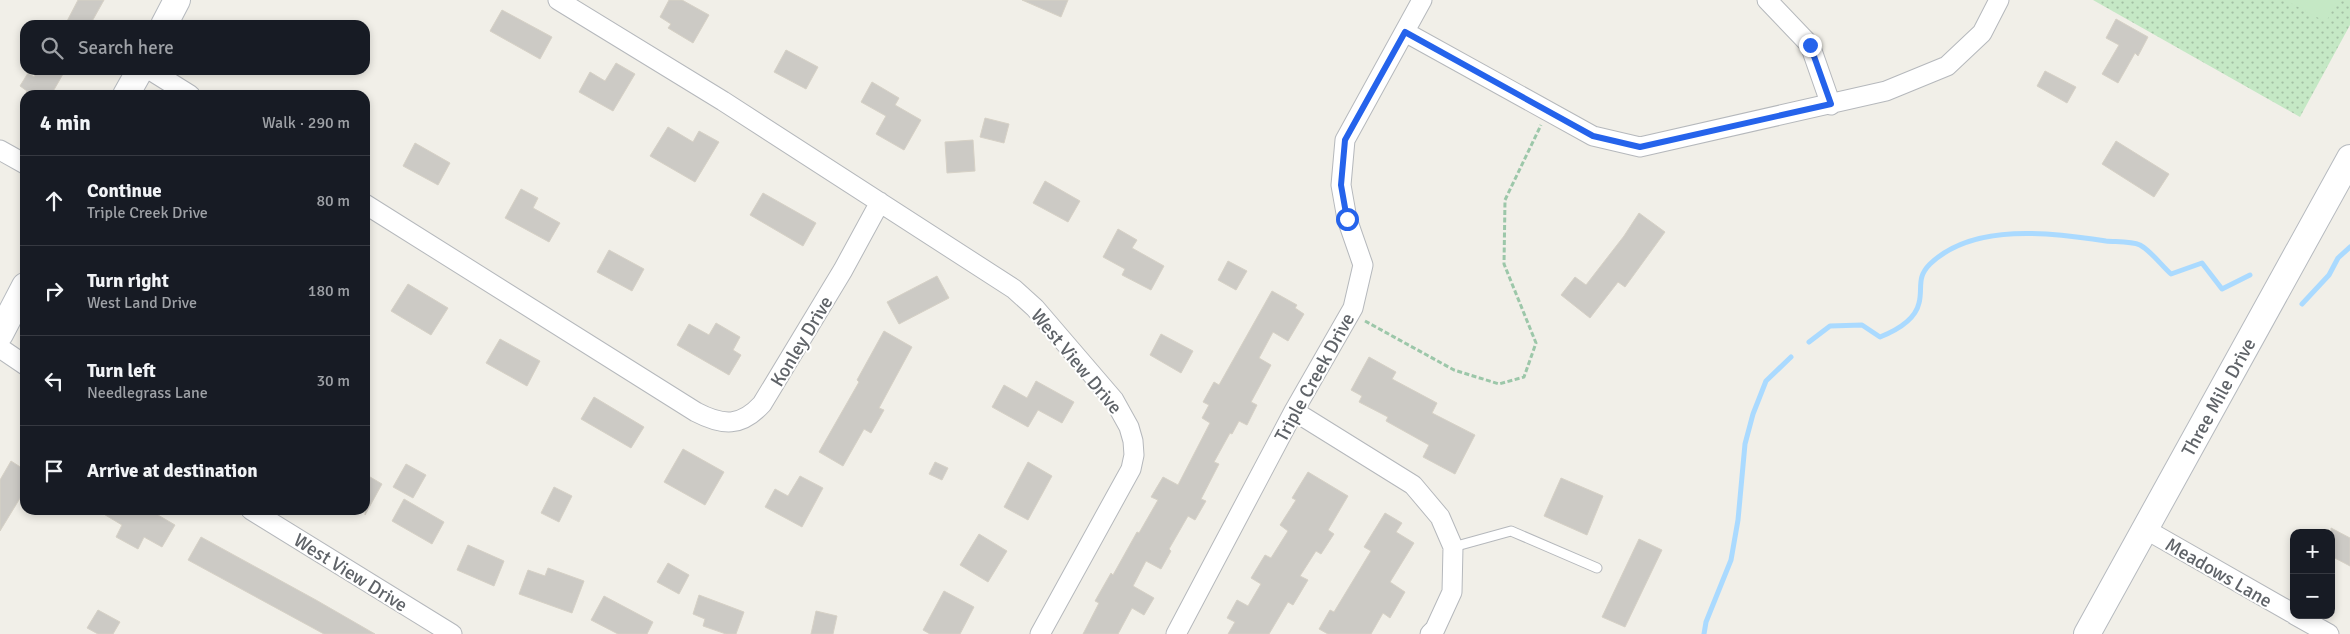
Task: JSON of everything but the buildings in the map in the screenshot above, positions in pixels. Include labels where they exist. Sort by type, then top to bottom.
[{"type":"main road","points":[[167,20],[177,0]]},
{"type":"main road","points":[[129,90],[137,75]]},
{"type":"main road","name":"Three Mile Drive","points":[[2087,634],[2350,158]]},
{"type":"main road","points":[[0,334],[20,296]]},
{"type":"street","points":[[558,0],[723,100],[880,202]]},
{"type":"street","name":"Triple Creek Drive","points":[[1176,634],[1294,411],[1350,314],[1363,265],[1347,219],[1341,185],[1345,140],[1422,0]]},
{"type":"street","points":[[1767,0],[1810,45],[1831,104]]},
{"type":"street","points":[[1405,32],[1593,136],[1640,147],[1886,91],[1947,66],[1982,33],[1999,0]]},
{"type":"street","points":[[158,75],[182,90]]},
{"type":"street","points":[[0,150],[20,161]]},
{"type":"street","name":"Konley Drive","points":[[370,207],[696,412],[710,420],[725,423],[740,421],[752,415],[762,404],[843,270],[880,202]]},
{"type":"street","name":"West View Drive","points":[[880,202],[1014,289],[1035,308],[1114,400],[1129,427],[1134,455],[1126,481],[1040,634]]},
{"type":"street","points":[[0,348],[20,362]]},
{"type":"street","points":[[1294,411],[1413,485],[1440,517],[1453,547],[1452,592],[1435,629],[1430,634]]},
{"type":"street","name":"West View Drive","points":[[259,515],[452,634]]},
{"type":"street","name":"Meadows Lane","points":[[2145,529],[2290,613]]},
{"type":"street","name":"Meadows Lane","points":[[2301,619],[2329,634]]},
{"type":"lane","points":[[1453,547],[1512,531],[1597,568]]},
{"type":"path","points":[[1350,314],[1454,370],[1498,384],[1524,377],[1536,343],[1504,264],[1505,200],[1548,111]]},
{"type":"green space","points":[[2093,0],[2350,0],[2350,25],[2300,117]]},
{"type":"green space","points":[[2285,0],[2338,0],[2326,22]]},
{"type":"waterway","points":[[1809,342],[1830,326],[1862,325],[1880,337],[1892,332],[1909,320],[1917,309],[1920,298],[1921,279],[1930,264],[1948,251],[1968,242],[1991,236],[2014,234],[2061,235],[2128,242],[2140,245],[2171,274],[2202,263],[2222,289],[2250,275]]},
{"type":"waterway","points":[[2302,304],[2329,275],[2338,258],[2350,247]]},
{"type":"waterway","points":[[1704,634],[1706,622],[1731,560],[1738,520],[1745,444],[1753,414],[1766,381],[1791,357]]},
{"type":"route","points":[[1347,219],[1341,185],[1345,140],[1405,32],[1593,136],[1640,147],[1831,104],[1810,45]]}]
